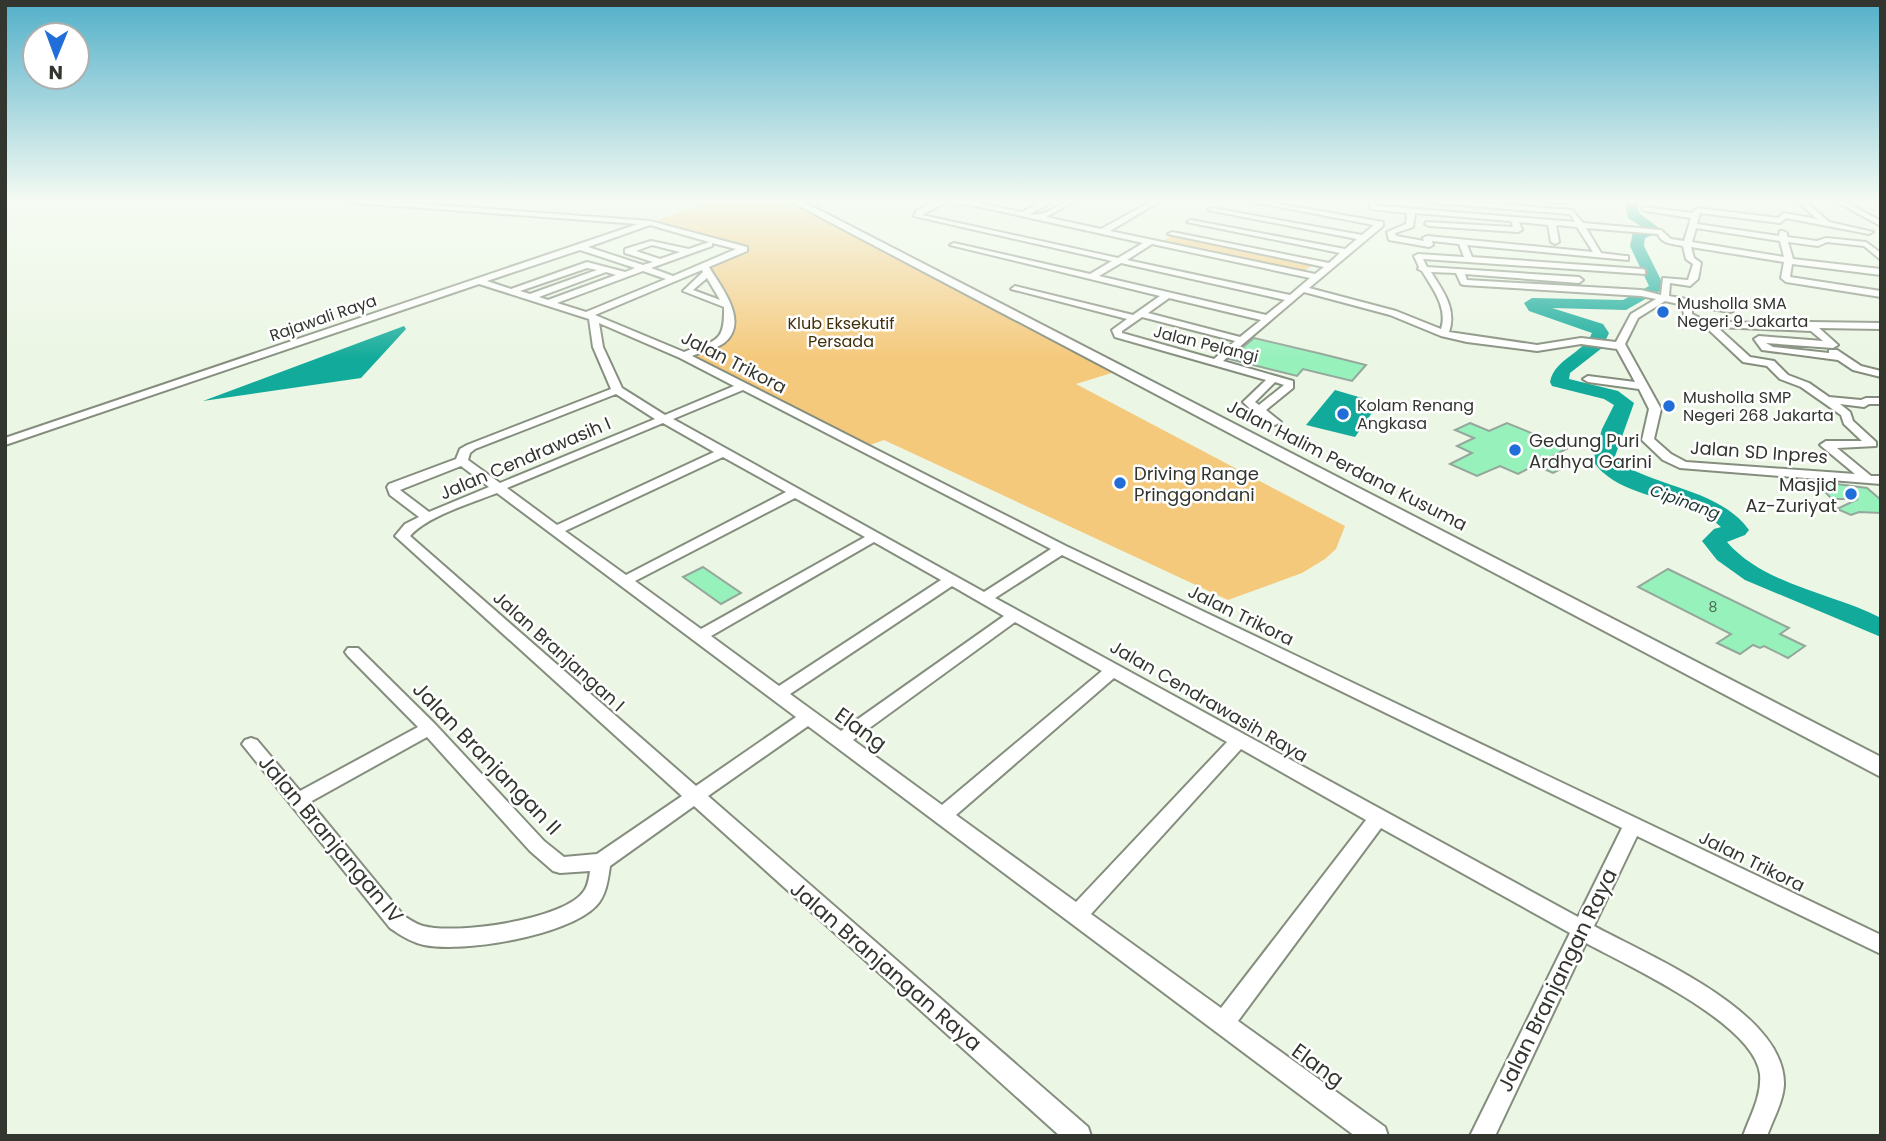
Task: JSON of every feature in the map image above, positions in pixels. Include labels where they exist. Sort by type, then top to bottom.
[{"type":"street","name":"Rajawali Raya","points":[[5,442],[561,253]]},
{"type":"street","points":[[599,253],[675,279]]},
{"type":"street","points":[[633,253],[661,262]]},
{"type":"street","points":[[642,257],[653,253]]},
{"type":"street","points":[[546,304],[622,274],[686,253]]},
{"type":"street","points":[[428,517],[394,492],[393,487],[463,461],[464,452],[471,447],[617,390],[598,347],[590,316],[675,279],[707,269],[736,253]]},
{"type":"street","name":"Jalan Halim Perdana Kusuma","points":[[895,253],[1881,768]]},
{"type":"street","name":"Jalan Halim Perdana Kusuma","points":[[910,253],[1881,753]]},
{"type":"street","points":[[989,253],[1266,318]]},
{"type":"street","points":[[1084,253],[1290,298]]},
{"type":"street","points":[[1091,277],[1133,253]]},
{"type":"street","points":[[1206,253],[1317,277]]},
{"type":"street","points":[[1268,253],[1331,266]]},
{"type":"street","points":[[1215,363],[1346,253]]},
{"type":"street","points":[[1466,253],[1469,260]]},
{"type":"street","points":[[1568,253],[1625,258]]},
{"type":"street","points":[[1303,289],[1393,313],[1444,334],[1537,348],[1586,342],[1618,345],[1634,316],[1661,296],[1667,280],[1690,283],[1694,279],[1697,263],[1690,259],[1689,253]]},
{"type":"street","points":[[1743,253],[1881,272]]},
{"type":"street","points":[[1787,253],[1789,260],[1785,278],[1789,281],[1881,294]]},
{"type":"street","points":[[1575,254],[1583,269]]},
{"type":"street","points":[[1444,334],[1449,321],[1447,310],[1422,269],[1418,256],[1642,272]]},
{"type":"street","points":[[1510,263],[1517,275]]},
{"type":"street","points":[[510,292],[585,266],[622,274]]},
{"type":"street","points":[[684,356],[725,338],[730,325],[728,306],[707,269]]},
{"type":"street","points":[[707,269],[687,291],[728,306]]},
{"type":"street","points":[[1422,269],[1538,276],[1654,288],[1642,293]]},
{"type":"street","points":[[528,298],[605,270]]},
{"type":"street","points":[[1459,271],[1464,282],[1642,293],[1725,310],[1730,309],[1731,304]]},
{"type":"street","points":[[1538,276],[1545,287]]},
{"type":"street","name":"Jalan Trikora","points":[[478,281],[590,316],[684,356],[1061,549],[1881,945]]},
{"type":"street","points":[[1015,289],[1242,340]]},
{"type":"street","name":"Jalan Pelangi","points":[[1167,295],[1117,330],[1118,335],[1290,384],[1278,395]]},
{"type":"street","points":[[1688,303],[1687,315],[1705,324],[1746,360],[1770,363],[1784,377],[1828,400],[1846,414],[1848,422],[1872,444],[1826,444],[1866,477]]},
{"type":"street","points":[[1705,324],[1881,326]]},
{"type":"street","points":[[1812,326],[1834,345],[1759,339],[1765,348],[1772,350],[1841,357]]},
{"type":"street","name":"Jalan SD Inpres","points":[[1618,345],[1638,373],[1655,409],[1648,440],[1678,463],[1881,480]]},
{"type":"street","points":[[1824,345],[1862,370],[1881,373]]},
{"type":"street","points":[[1274,378],[1248,399],[1251,407],[1275,422]]},
{"type":"street","points":[[1588,379],[1642,386]]},
{"type":"street","name":"Jalan Cendrawasih I","points":[[403,534],[428,517],[741,387]]},
{"type":"street","points":[[1261,389],[1278,395]]},
{"type":"street","name":"Jalan Cendrawasih Raya","points":[[617,390],[664,419],[1378,818],[1708,999],[1728,1014],[1753,1040],[1769,1062],[1772,1084],[1755,1136]]},
{"type":"street","points":[[1258,411],[1278,395]]},
{"type":"street","points":[[1828,400],[1864,404],[1867,401],[1881,401]]},
{"type":"street","points":[[556,530],[723,452]]},
{"type":"street","name":"Elang","points":[[463,461],[807,718],[1376,1136]]},
{"type":"street","points":[[624,581],[796,492]]},
{"type":"street","name":"Jalan Branjangan I","points":[[403,534],[403,539],[692,796]]},
{"type":"street","points":[[698,637],[876,536]]},
{"type":"street","points":[[986,597],[1061,549]]},
{"type":"street","points":[[777,695],[953,579]]},
{"type":"street","points":[[839,741],[1016,614]]},
{"type":"street","name":"Jalan Branjangan II","points":[[353,652],[429,729],[537,846],[560,865],[601,862]]},
{"type":"street","points":[[941,817],[1114,669]]},
{"type":"street","points":[[601,862],[807,718]]},
{"type":"street","points":[[298,801],[429,729]]},
{"type":"street","points":[[1076,916],[1239,740]]},
{"type":"street","name":"Jalan Branjangan IV","points":[[251,744],[397,922],[424,935],[499,932],[541,924],[588,902],[595,891],[601,862]]},
{"type":"street","name":"Jalan Branjangan Raya","points":[[692,796],[1079,1136]]},
{"type":"street","points":[[1222,1024],[1378,818]]},
{"type":"street","name":"Jalan Branjangan Raya","points":[[1482,1136],[1633,825]]},
{"type":"green space","name":"Klub Eksekutif Persada","points":[[738,253],[894,253],[1118,371],[1076,384],[1345,526],[1336,549],[1302,573],[1228,600],[884,440],[861,448],[684,356],[724,338],[731,315],[705,267]]},
{"type":"green space","points":[[1215,253],[1255,253],[1312,265],[1304,272]]},
{"type":"water","points":[[404,326],[406,329],[361,378],[203,401]]},
{"type":"water","name":"Kolam Renang Angkasa","points":[[1335,390],[1379,403],[1355,437],[1306,425]]},
{"type":"building","points":[[1254,338],[1366,365],[1352,381],[1303,369],[1297,376],[1229,359]]},
{"type":"building","name":"Gedung Puri Ardhya Garini","points":[[1470,423],[1489,431],[1507,423],[1568,448],[1551,457],[1569,465],[1553,473],[1535,465],[1518,474],[1500,466],[1477,476],[1450,464],[1472,453],[1457,446],[1474,438],[1455,430]]},
{"type":"building","name":"Masjid Az-Zuriyat","points":[[1814,481],[1867,488],[1881,500],[1881,513],[1859,512],[1851,515],[1837,509],[1858,499],[1832,499]]},
{"type":"building","points":[[703,567],[741,593],[721,604],[683,577]]},
{"type":"building","points":[[1668,569],[1789,628],[1780,634],[1805,646],[1788,658],[1764,646],[1760,648],[1753,645],[1740,654],[1717,643],[1731,634],[1638,587]]},
{"type":"waterway","name":"Cipinang","points":[[1640,253],[1657,288],[1626,305],[1532,303],[1535,308],[1597,328],[1601,333],[1596,344],[1561,371],[1559,382],[1611,395],[1624,403],[1624,409],[1612,429],[1603,461],[1637,482],[1691,501],[1724,517],[1737,530],[1722,534],[1714,541],[1725,555],[1753,575],[1837,607],[1881,629]]},
{"type":"place","name":"Musholla SMA Negeri 9 Jakarta","points":[[1663,312]]},
{"type":"place","name":"Musholla SMP Negeri 268 Jakarta","points":[[1669,406]]},
{"type":"place","name":"Kolam Renang Angkasa","points":[[1343,414]]},
{"type":"place","name":"Gedung Puri Ardhya Garini","points":[[1515,450]]},
{"type":"place","name":"Driving Range Pringgondani","points":[[1120,483]]},
{"type":"place","name":"Masjid Az-Zuriyat","points":[[1851,494]]}]
